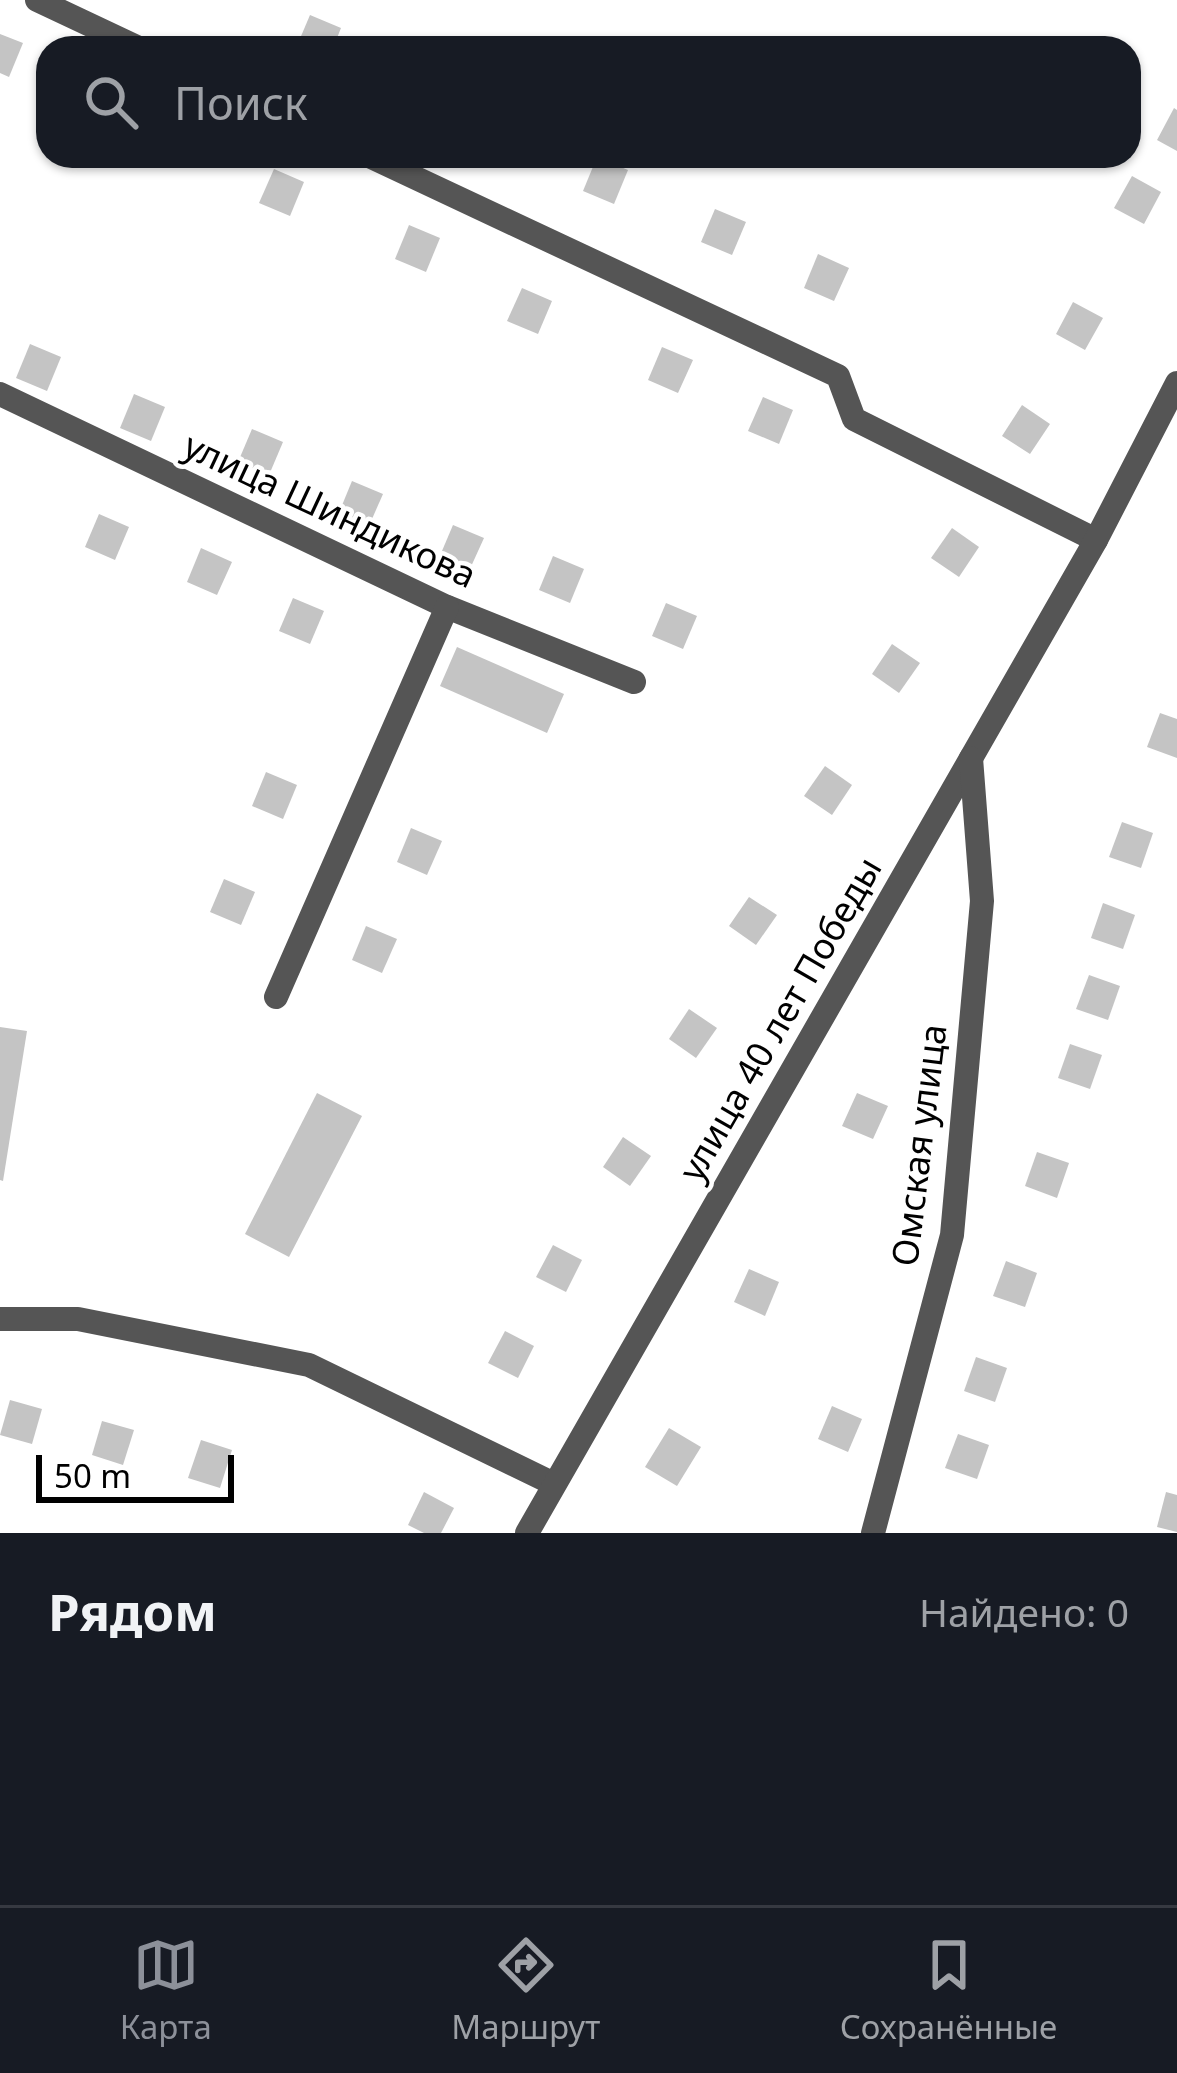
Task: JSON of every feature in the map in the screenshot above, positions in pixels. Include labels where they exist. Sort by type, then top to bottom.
[{"type":"street","points":[[37,0],[114,36]]},
{"type":"street","points":[[395,168],[838,376],[854,419],[1096,541]]},
{"type":"street","name":"улица 40 лет Победы","points":[[527,1533],[1096,541],[1177,382]]},
{"type":"street","name":"улица Шиндикова","points":[[0,394],[447,607],[634,682]]},
{"type":"street","points":[[276,997],[447,607]]},
{"type":"street","name":"Омская улица","points":[[873,1533],[952,1235],[982,902],[971,758]]},
{"type":"street","points":[[0,1319],[78,1318],[309,1365],[554,1484]]},
{"type":"building","points":[[310,15],[341,28],[338,36],[301,36]]},
{"type":"building","points":[[0,34],[23,43],[9,77],[0,73]]},
{"type":"building","points":[[1174,108],[1177,110],[1177,151],[1157,140]]},
{"type":"building","points":[[592,168],[628,170],[614,204],[583,191]]},
{"type":"building","points":[[274,169],[304,182],[290,216],[259,203]]},
{"type":"building","points":[[1132,176],[1161,192],[1144,224],[1114,208]]},
{"type":"building","points":[[715,209],[746,222],[732,255],[701,242]]},
{"type":"building","points":[[409,225],[440,238],[426,272],[395,259]]},
{"type":"building","points":[[818,254],[849,268],[834,301],[804,288]]},
{"type":"building","points":[[522,288],[552,301],[538,334],[507,321]]},
{"type":"building","points":[[1073,302],[1103,318],[1085,350],[1056,334]]},
{"type":"building","points":[[30,344],[61,357],[47,391],[16,378]]},
{"type":"building","points":[[662,347],[693,360],[678,393],[648,380]]},
{"type":"building","points":[[134,394],[165,407],[151,441],[120,428]]},
{"type":"building","points":[[763,397],[793,410],[779,444],[748,431]]},
{"type":"building","points":[[1022,405],[1050,424],[1030,454],[1002,436]]},
{"type":"building","points":[[252,429],[283,442],[269,475],[238,462]]},
{"type":"building","points":[[352,481],[383,494],[368,528],[338,515]]},
{"type":"building","points":[[99,514],[129,527],[115,560],[85,547]]},
{"type":"building","points":[[453,525],[484,538],[469,571],[439,558]]},
{"type":"building","points":[[952,528],[979,547],[959,577],[931,558]]},
{"type":"building","points":[[201,548],[232,562],[217,595],[187,582]]},
{"type":"building","points":[[553,556],[584,569],[570,603],[539,590]]},
{"type":"building","points":[[293,598],[324,611],[310,644],[279,631]]},
{"type":"building","points":[[666,603],[697,616],[683,649],[652,636]]},
{"type":"building","points":[[892,644],[920,663],[899,693],[872,674]]},
{"type":"building","points":[[457,647],[564,694],[547,733],[440,686]]},
{"type":"building","points":[[1160,713],[1177,719],[1177,758],[1147,747]]},
{"type":"building","points":[[825,766],[852,785],[832,815],[804,796]]},
{"type":"building","points":[[266,772],[297,785],[283,819],[252,806]]},
{"type":"building","points":[[1122,822],[1153,833],[1141,868],[1109,857]]},
{"type":"building","points":[[411,828],[442,841],[427,875],[397,862]]},
{"type":"building","points":[[224,879],[255,892],[241,925],[210,912]]},
{"type":"building","points":[[749,897],[777,915],[756,945],[729,926]]},
{"type":"building","points":[[1103,903],[1135,915],[1123,949],[1091,938]]},
{"type":"building","points":[[366,926],[397,939],[382,973],[352,960]]},
{"type":"building","points":[[1089,975],[1120,986],[1108,1020],[1076,1009]]},
{"type":"building","points":[[689,1009],[717,1028],[696,1058],[669,1039]]},
{"type":"building","points":[[0,1027],[27,1031],[3,1181],[0,1180]]},
{"type":"building","points":[[1070,1044],[1102,1055],[1090,1089],[1058,1078]]},
{"type":"building","points":[[317,1093],[362,1116],[289,1257],[245,1234]]},
{"type":"building","points":[[857,1093],[888,1106],[873,1139],[842,1126]]},
{"type":"building","points":[[623,1137],[651,1156],[630,1186],[603,1167]]},
{"type":"building","points":[[1037,1152],[1069,1163],[1057,1198],[1025,1186]]},
{"type":"building","points":[[553,1245],[582,1260],[566,1292],[536,1277]]},
{"type":"building","points":[[1006,1261],[1037,1273],[1025,1307],[993,1296]]},
{"type":"building","points":[[749,1269],[779,1282],[765,1316],[734,1302]]},
{"type":"building","points":[[505,1331],[534,1346],[518,1378],[488,1363]]},
{"type":"building","points":[[976,1357],[1007,1368],[995,1402],[964,1391]]},
{"type":"building","points":[[10,1400],[42,1409],[32,1444],[0,1435]]},
{"type":"building","points":[[832,1406],[862,1419],[848,1452],[818,1439]]},
{"type":"building","points":[[102,1421],[134,1430],[123,1465],[92,1455]]},
{"type":"building","points":[[669,1428],[701,1447],[677,1486],[645,1467]]},
{"type":"building","points":[[958,1434],[989,1445],[977,1479],[945,1468]]},
{"type":"building","points":[[201,1440],[232,1450],[220,1488],[188,1478]]},
{"type":"building","points":[[424,1492],[454,1508],[441,1533],[424,1533],[408,1525]]},
{"type":"building","points":[[1166,1492],[1177,1495],[1177,1532],[1157,1527]]}]
